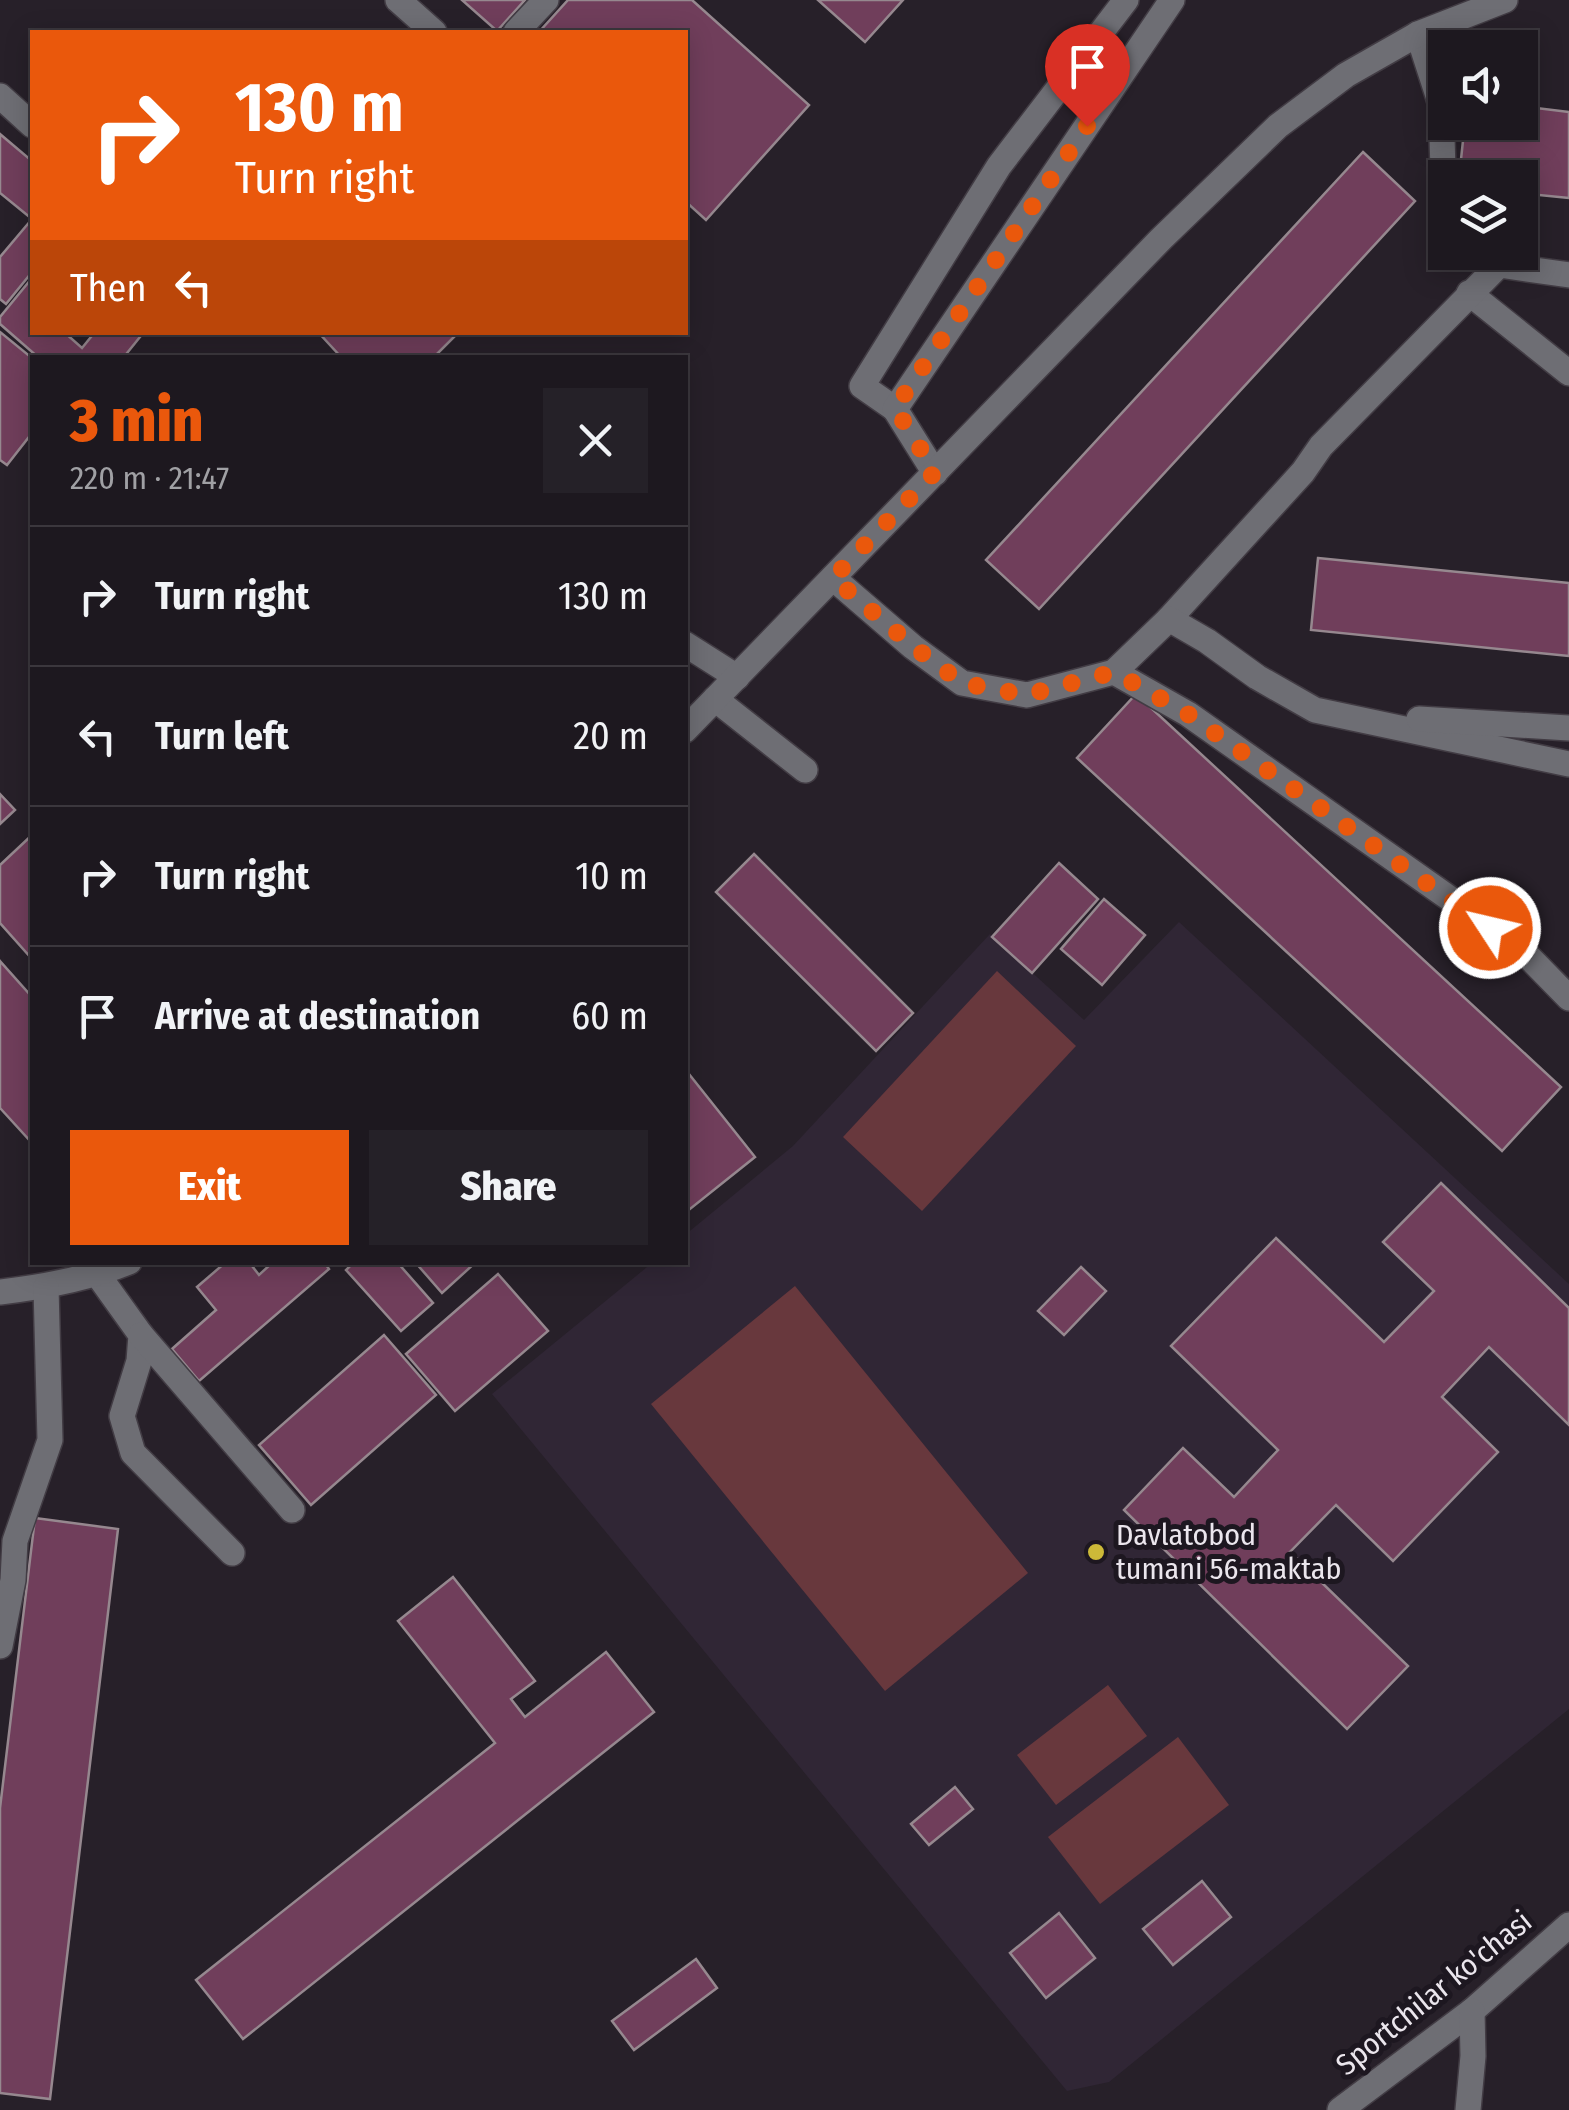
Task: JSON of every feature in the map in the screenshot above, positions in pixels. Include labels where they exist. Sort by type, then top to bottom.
[{"type":"street","points":[[398,0],[432,30]]},
{"type":"street","points":[[518,30],[546,0]]},
{"type":"street","points":[[935,472],[895,408],[862,386],[998,166],[1126,0]]},
{"type":"street","points":[[895,408],[1172,0]]},
{"type":"street","points":[[688,727],[1162,239],[1278,126],[1346,76],[1418,34],[1504,0]]},
{"type":"street","points":[[1418,34],[1440,105],[1443,160]]},
{"type":"street","points":[[0,96],[30,123]]},
{"type":"street","points":[[1538,268],[1569,275]]},
{"type":"street","points":[[833,578],[962,683],[1026,695],[1114,672],[1169,619],[1321,446],[1487,270]]},
{"type":"street","points":[[1469,293],[1569,373]]},
{"type":"street","points":[[1169,619],[1316,710],[1569,764]]},
{"type":"street","points":[[688,646],[737,677]]},
{"type":"street","points":[[1114,672],[1188,714],[1520,948],[1569,998]]},
{"type":"street","points":[[715,699],[805,770]]},
{"type":"street","points":[[1316,710],[1569,728]]},
{"type":"street","points":[[0,1292],[46,1286],[121,1265]]},
{"type":"street","points":[[98,1274],[141,1334],[292,1510]]},
{"type":"street","points":[[0,1646],[13,1580],[15,1542],[50,1440],[46,1286]]},
{"type":"street","points":[[141,1334],[140,1361],[122,1416],[134,1453],[232,1553]]},
{"type":"street","name":"Sportchilar ko'chasi","points":[[1340,2110],[1472,2012],[1569,1926]]},
{"type":"street","points":[[1468,2110],[1472,2012]]},
{"type":"shaded area","name":"Davlatobod tumani 56-maktab","points":[[1179,922],[1569,1284],[1569,1709],[1109,2082],[1067,2091],[492,1394],[650,1265],[688,1265],[688,1233],[793,1146],[990,934],[1084,1020]]},
{"type":"shaded area","points":[[997,971],[1076,1046],[922,1211],[843,1137]]},
{"type":"shaded area","points":[[795,1286],[1028,1573],[885,1691],[651,1404]]},
{"type":"shaded area","points":[[1108,1685],[1147,1736],[1056,1805],[1017,1755]]},
{"type":"shaded area","points":[[1178,1737],[1229,1805],[1100,1904],[1048,1837]]},
{"type":"building","points":[[462,0],[525,0],[496,30]]},
{"type":"building","points":[[568,0],[692,0],[809,105],[706,220],[688,204],[688,30],[541,30]]},
{"type":"building","points":[[818,0],[903,0],[865,42]]},
{"type":"building","points":[[1538,108],[1569,112],[1569,198],[1538,195],[1538,160],[1461,160],[1463,140],[1538,140]]},
{"type":"building","points":[[0,134],[30,159],[30,217],[0,193]]},
{"type":"building","points":[[1363,152],[1415,201],[1039,609],[986,560]]},
{"type":"building","points":[[30,221],[30,274],[6,304],[0,299],[0,257]]},
{"type":"building","points":[[30,280],[30,335],[67,335],[82,348],[93,335],[142,335],[125,355],[36,355],[0,324],[0,317]]},
{"type":"building","points":[[0,332],[30,356],[30,436],[7,465],[0,460]]},
{"type":"building","points":[[321,335],[456,335],[436,355],[339,355]]},
{"type":"building","points":[[1318,558],[1569,583],[1569,656],[1311,630]]},
{"type":"building","points":[[1136,694],[1561,1087],[1502,1151],[1077,758]]},
{"type":"building","points":[[0,794],[15,810],[0,824]]},
{"type":"building","points":[[30,837],[30,957],[0,923],[0,865]]},
{"type":"building","points":[[754,854],[913,1013],[876,1051],[716,892]]},
{"type":"building","points":[[1059,863],[1098,899],[1032,973],[992,937]]},
{"type":"building","points":[[1104,899],[1145,935],[1102,985],[1061,949]]},
{"type":"building","points":[[0,961],[30,995],[30,1141],[0,1108]]},
{"type":"building","points":[[688,1073],[755,1157],[688,1211]]},
{"type":"building","points":[[1441,1183],[1569,1308],[1569,1425],[1489,1347],[1442,1397],[1498,1452],[1393,1561],[1336,1505],[1290,1552],[1408,1666],[1347,1729],[1124,1510],[1183,1448],[1234,1497],[1278,1450],[1171,1346],[1276,1238],[1384,1342],[1434,1291],[1383,1242]]},
{"type":"building","points":[[223,1265],[251,1265],[259,1275],[270,1265],[326,1265],[329,1269],[199,1381],[172,1349],[216,1310],[197,1287]]},
{"type":"building","points":[[351,1265],[400,1265],[433,1303],[401,1331],[346,1270]]},
{"type":"building","points":[[418,1265],[473,1265],[442,1293]]},
{"type":"building","points":[[1081,1267],[1106,1291],[1064,1335],[1038,1311]]},
{"type":"building","points":[[498,1274],[548,1331],[455,1411],[406,1354]]},
{"type":"building","points":[[384,1335],[436,1395],[311,1505],[259,1445]]},
{"type":"building","points":[[35,1518],[118,1529],[50,2099],[0,2093],[0,1808]]},
{"type":"building","points":[[453,1577],[535,1681],[511,1699],[525,1717],[606,1652],[654,1712],[243,2039],[196,1980],[495,1743],[398,1621]]},
{"type":"building","points":[[955,1787],[973,1809],[929,1845],[911,1824]]},
{"type":"building","points":[[1202,1881],[1231,1917],[1173,1965],[1143,1929]]},
{"type":"building","points":[[1059,1913],[1095,1958],[1046,1998],[1010,1953]]},
{"type":"building","points":[[696,1959],[717,1988],[634,2050],[612,2021]]},
{"type":"place","name":"Davlatobod tumani 56-maktab","points":[[1096,1552]]},
{"type":"route","points":[[1087,126],[895,408],[935,472],[833,578],[962,683],[1026,695],[1114,672],[1188,714],[1490,928]]}]
